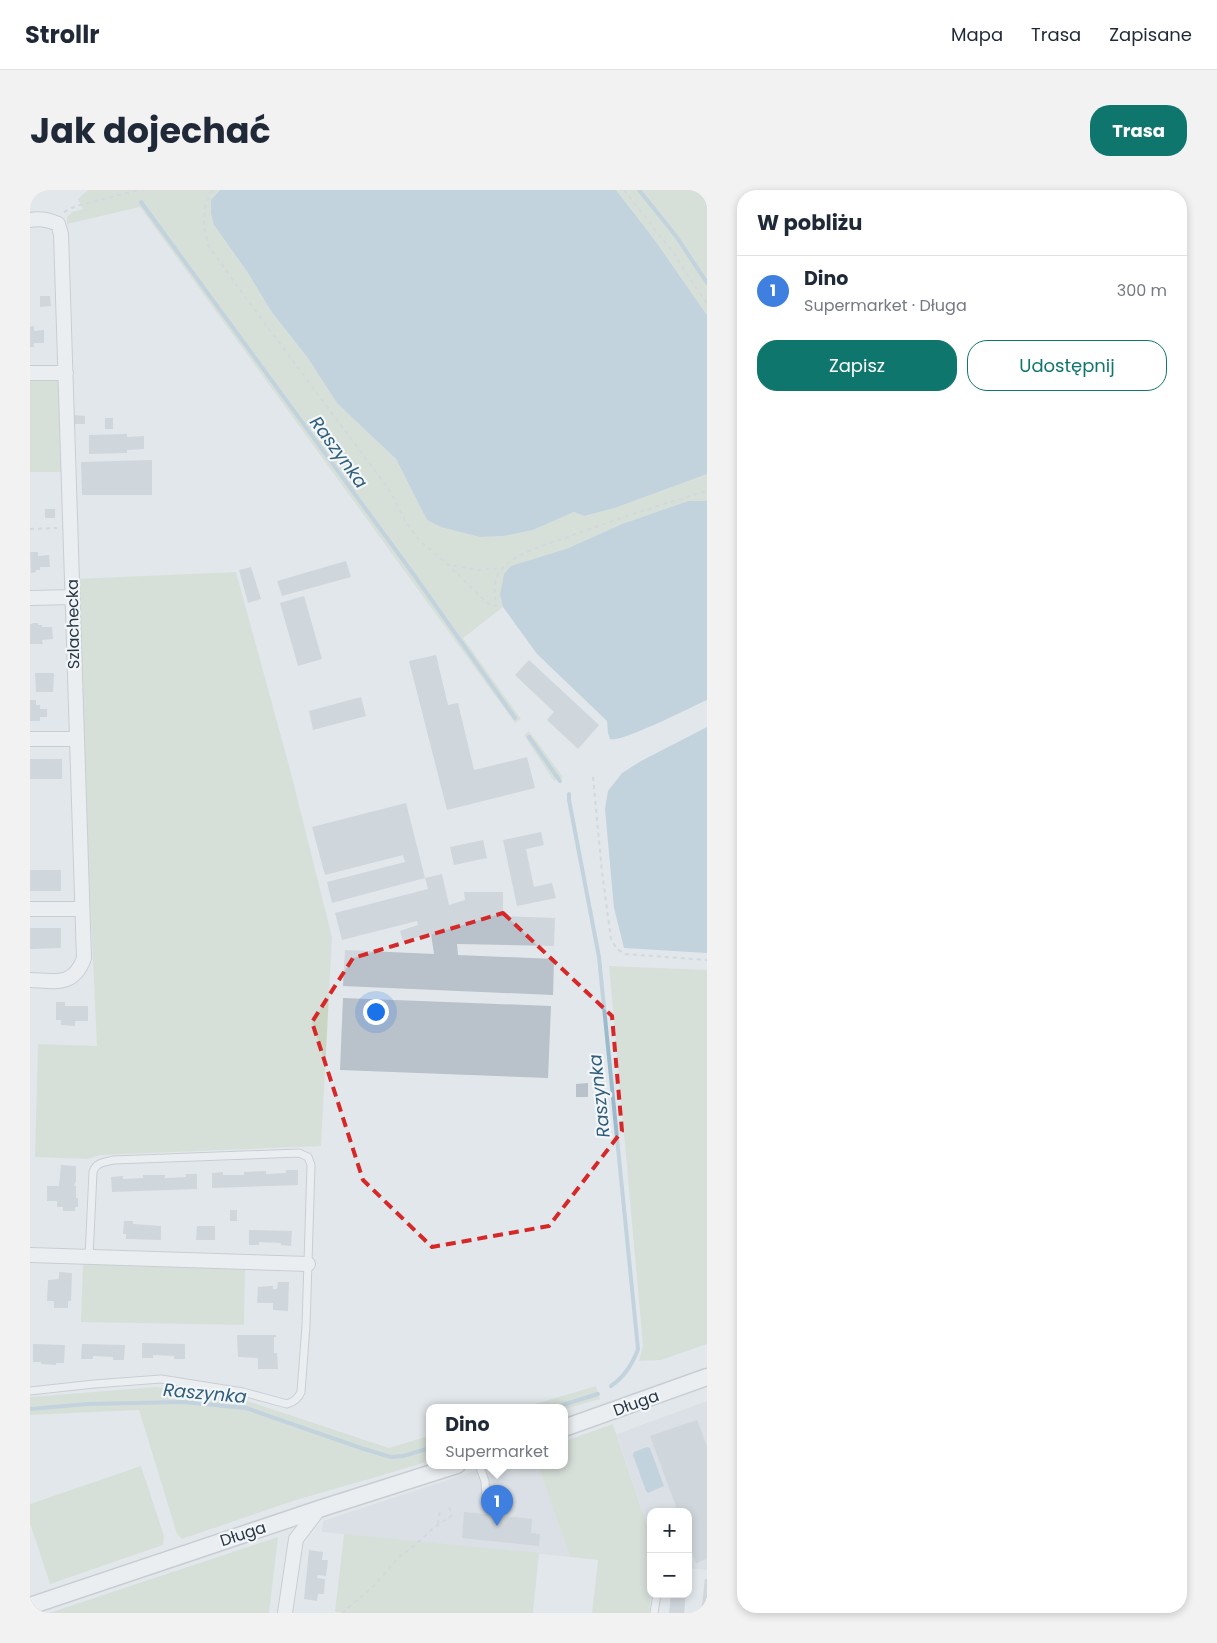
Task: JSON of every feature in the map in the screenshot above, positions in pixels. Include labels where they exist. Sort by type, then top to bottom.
[{"type":"street","points":[[30,220],[37,218],[58,224]]},
{"type":"street","name":"Szlachecka","points":[[30,980],[64,981],[76,975],[84,958],[72,597],[72,528],[61,234],[58,224]]},
{"type":"street","points":[[30,373],[66,373]]},
{"type":"street","points":[[30,598],[72,597]]},
{"type":"street","points":[[30,739],[76,739]]},
{"type":"street","points":[[30,909],[82,909]]},
{"type":"street","points":[[30,1255],[308,1264]]},
{"type":"street","name":"Długa","points":[[568,1427],[707,1377]]},
{"type":"street","name":"Długa","points":[[30,1606],[318,1509],[445,1469]]},
{"type":"street","points":[[285,1613],[296,1539],[318,1509]]},
{"type":"lane","points":[[30,1391],[162,1379],[242,1392],[287,1404],[298,1398],[302,1388],[308,1264],[311,1165],[308,1157],[299,1153],[114,1160],[99,1163],[95,1167],[94,1172],[89,1256]]},
{"type":"lane","points":[[480,1469],[485,1481],[486,1498]]},
{"type":"lane","points":[[654,1613],[656,1598]]},
{"type":"path","points":[[58,224],[62,212],[69,209],[139,190]]},
{"type":"path","points":[[212,190],[205,207],[204,226],[208,245],[390,490],[406,522],[419,540],[492,606],[496,606],[494,587],[498,574],[510,561],[539,547],[619,518],[707,491]]},
{"type":"path","points":[[624,190],[672,251],[707,304]]},
{"type":"path","points":[[30,529],[72,528]]},
{"type":"path","points":[[446,564],[478,570],[503,568]]},
{"type":"path","points":[[593,777],[602,872],[611,939],[617,949],[625,954],[707,960]]},
{"type":"path","points":[[342,1613],[374,1586],[399,1557],[414,1546],[426,1533],[451,1516],[449,1507]]},
{"type":"path","points":[[438,1524],[440,1509]]},
{"type":"highlighted area","points":[[503,913],[612,1016],[622,1131],[549,1226],[432,1247],[363,1180],[312,1022],[353,958]]},
{"type":"shaded area","points":[[707,1401],[707,1570],[692,1568],[692,1508],[647,1508],[647,1525],[617,1434]]},
{"type":"shaded area","points":[[481,1469],[539,1469],[570,1557],[322,1532],[323,1521]]},
{"type":"green space","points":[[88,190],[220,190],[217,193],[214,225],[248,273],[271,311],[369,433],[396,459],[427,520],[480,537],[504,536],[533,530],[574,512],[584,516],[615,508],[707,474],[707,501],[688,501],[622,524],[566,549],[500,595],[503,607],[463,638],[521,719],[515,723],[140,207],[67,224],[67,217],[72,212],[83,209],[78,199]]},
{"type":"green space","points":[[616,190],[707,190],[707,315],[654,239]]},
{"type":"green space","points":[[30,376],[53,376],[64,382],[65,472],[30,472]]},
{"type":"green space","points":[[236,572],[291,773],[332,937],[321,1146],[100,1155],[88,1159],[35,1157],[38,1044],[97,1046],[75,579]]},
{"type":"green space","points":[[529,731],[563,777],[554,781],[524,735]]},
{"type":"green space","points":[[609,966],[707,970],[707,1344],[661,1360],[639,1361],[643,1345]]},
{"type":"green space","points":[[83,1264],[245,1268],[244,1325],[81,1322]]},
{"type":"green space","points":[[596,1386],[600,1399],[568,1408],[568,1404],[535,1404]]},
{"type":"green space","points":[[156,1387],[238,1398],[389,1448],[426,1437],[426,1462],[296,1500],[182,1539],[177,1534],[139,1410],[30,1415],[30,1397]]},
{"type":"green space","points":[[613,1424],[647,1525],[647,1598],[651,1598],[649,1613],[592,1613],[598,1560],[570,1557],[539,1469],[568,1469],[568,1440]]},
{"type":"green space","points":[[141,1466],[164,1536],[163,1545],[50,1584],[30,1523],[30,1504]]},
{"type":"green space","points":[[344,1534],[539,1553],[533,1613],[335,1612]]},
{"type":"green space","points":[[278,1537],[269,1613],[49,1613]]},
{"type":"water","points":[[220,190],[616,190],[654,239],[707,315],[707,474],[615,508],[584,516],[574,512],[533,530],[504,536],[480,537],[441,527],[427,520],[396,459],[337,403],[308,358],[271,311],[248,273],[214,225],[211,213],[211,200]]},
{"type":"water","points":[[688,501],[707,501],[707,700],[628,736],[610,739],[607,721],[537,654],[503,607],[500,595],[504,574],[511,566],[566,549],[622,524]]},
{"type":"water","points":[[707,727],[707,953],[624,948],[614,908],[605,809],[608,791],[622,773],[641,761]]},
{"type":"water","points":[[647,1447],[650,1448],[664,1486],[648,1493],[633,1455],[634,1452]]},
{"type":"building","points":[[40,296],[50,296],[51,306],[40,307]]},
{"type":"building","points":[[34,326],[34,331],[44,330],[44,343],[34,343],[34,347],[30,347],[30,327]]},
{"type":"building","points":[[74,415],[85,416],[85,424],[74,424]]},
{"type":"building","points":[[105,418],[113,418],[113,429],[105,429]]},
{"type":"building","points":[[127,434],[127,437],[144,436],[144,449],[127,450],[127,453],[89,454],[89,435]]},
{"type":"building","points":[[152,460],[152,495],[82,495],[81,462]]},
{"type":"building","points":[[45,509],[55,509],[55,518],[45,518]]},
{"type":"building","points":[[30,552],[38,552],[38,556],[49,555],[50,567],[40,567],[40,570],[31,573]]},
{"type":"building","points":[[346,561],[351,577],[282,596],[277,581]]},
{"type":"building","points":[[251,567],[261,599],[248,603],[239,570]]},
{"type":"building","points":[[304,596],[322,659],[298,666],[280,603]]},
{"type":"building","points":[[38,623],[42,627],[52,627],[53,639],[42,640],[43,644],[30,644],[30,624]]},
{"type":"building","points":[[436,655],[448,705],[458,703],[474,770],[527,757],[535,788],[447,810],[409,661]]},
{"type":"building","points":[[529,660],[599,725],[578,749],[547,720],[554,712],[515,675]]},
{"type":"building","points":[[35,673],[54,673],[53,692],[36,692]]},
{"type":"building","points":[[361,697],[366,716],[313,730],[309,711]]},
{"type":"building","points":[[30,700],[36,700],[36,705],[40,705],[40,709],[47,709],[47,717],[40,717],[40,721],[30,721]]},
{"type":"building","points":[[30,759],[62,759],[62,779],[30,779]]},
{"type":"building","points":[[406,803],[425,878],[332,903],[327,882],[405,862],[403,855],[325,875],[312,827]]},
{"type":"building","points":[[541,832],[544,845],[526,849],[534,887],[552,883],[556,898],[517,906],[503,840]]},
{"type":"building","points":[[483,840],[487,858],[454,865],[450,847]]},
{"type":"building","points":[[30,870],[61,870],[61,891],[30,891]]},
{"type":"building","points":[[442,874],[449,905],[465,900],[464,892],[503,892],[503,916],[555,918],[554,946],[457,944],[458,955],[554,959],[553,995],[343,986],[345,950],[434,954],[431,934],[403,941],[400,931],[418,925],[417,921],[342,940],[335,913],[428,889],[425,878]]},
{"type":"building","points":[[30,928],[61,928],[61,948],[30,949]]},
{"type":"building","points":[[343,998],[551,1006],[548,1078],[340,1070]]},
{"type":"building","points":[[56,1002],[65,1002],[65,1006],[88,1006],[88,1021],[75,1021],[75,1026],[61,1025],[61,1020],[56,1020]]},
{"type":"building","points":[[588,1083],[588,1097],[576,1097],[576,1084]]},
{"type":"building","points":[[61,1165],[76,1166],[74,1186],[76,1186],[78,1207],[75,1207],[75,1211],[63,1211],[63,1207],[57,1207],[57,1201],[47,1201],[47,1186],[59,1186]]},
{"type":"building","points":[[286,1170],[298,1170],[298,1185],[212,1188],[212,1173],[223,1172],[223,1175],[244,1175],[244,1172],[266,1171],[266,1174],[286,1173]]},
{"type":"building","points":[[186,1174],[197,1174],[197,1189],[112,1192],[111,1177],[123,1176],[123,1179],[143,1178],[143,1175],[165,1175],[165,1178],[186,1177]]},
{"type":"building","points":[[230,1210],[237,1210],[237,1221],[230,1221]]},
{"type":"building","points":[[124,1221],[133,1221],[133,1224],[161,1226],[161,1240],[126,1239],[126,1234],[123,1234]]},
{"type":"building","points":[[197,1226],[215,1226],[215,1240],[196,1240]]},
{"type":"building","points":[[249,1230],[292,1231],[291,1246],[281,1245],[281,1243],[259,1242],[259,1245],[249,1245]]},
{"type":"building","points":[[59,1272],[72,1273],[71,1301],[68,1301],[68,1308],[54,1308],[54,1301],[47,1301],[48,1280],[59,1279]]},
{"type":"building","points":[[278,1282],[289,1282],[288,1311],[273,1310],[273,1303],[257,1303],[258,1287],[273,1286],[273,1289],[277,1289]]},
{"type":"building","points":[[237,1335],[276,1335],[274,1337],[274,1353],[277,1353],[278,1369],[258,1369],[257,1358],[238,1357]]},
{"type":"building","points":[[142,1343],[185,1344],[185,1359],[174,1359],[174,1356],[153,1355],[153,1358],[142,1358]]},
{"type":"building","points":[[33,1344],[65,1345],[64,1363],[56,1363],[56,1365],[33,1362]]},
{"type":"building","points":[[82,1344],[125,1345],[124,1360],[113,1360],[113,1357],[93,1356],[93,1359],[81,1359]]},
{"type":"building","points":[[697,1420],[707,1446],[707,1559],[696,1563],[692,1552],[692,1508],[677,1508],[650,1436]]},
{"type":"building","points":[[464,1512],[532,1519],[531,1533],[540,1534],[539,1546],[462,1538]]},
{"type":"building","points":[[309,1550],[323,1552],[322,1560],[328,1560],[326,1576],[318,1575],[317,1578],[325,1579],[324,1594],[318,1594],[317,1601],[304,1599]]},
{"type":"building","points":[[705,1579],[707,1579],[707,1613],[701,1613]]},
{"type":"building","points":[[671,1598],[686,1598],[684,1613],[669,1613]]},
{"type":"waterway","points":[[639,190],[676,236],[707,283]]},
{"type":"waterway","name":"Raszynka","points":[[141,202],[414,575],[515,718]]},
{"type":"waterway","name":"Raszynka","points":[[529,737],[560,781]]},
{"type":"waterway","name":"Raszynka","points":[[569,794],[599,957],[638,1349],[628,1369],[611,1386]]},
{"type":"waterway","name":"Raszynka","points":[[566,1404],[598,1394]]},
{"type":"waterway","name":"Raszynka","points":[[30,1409],[87,1404],[183,1402],[246,1408],[391,1457],[403,1456],[426,1449]]},
{"type":"place","name":"Dino","points":[[497,1526]]}]
